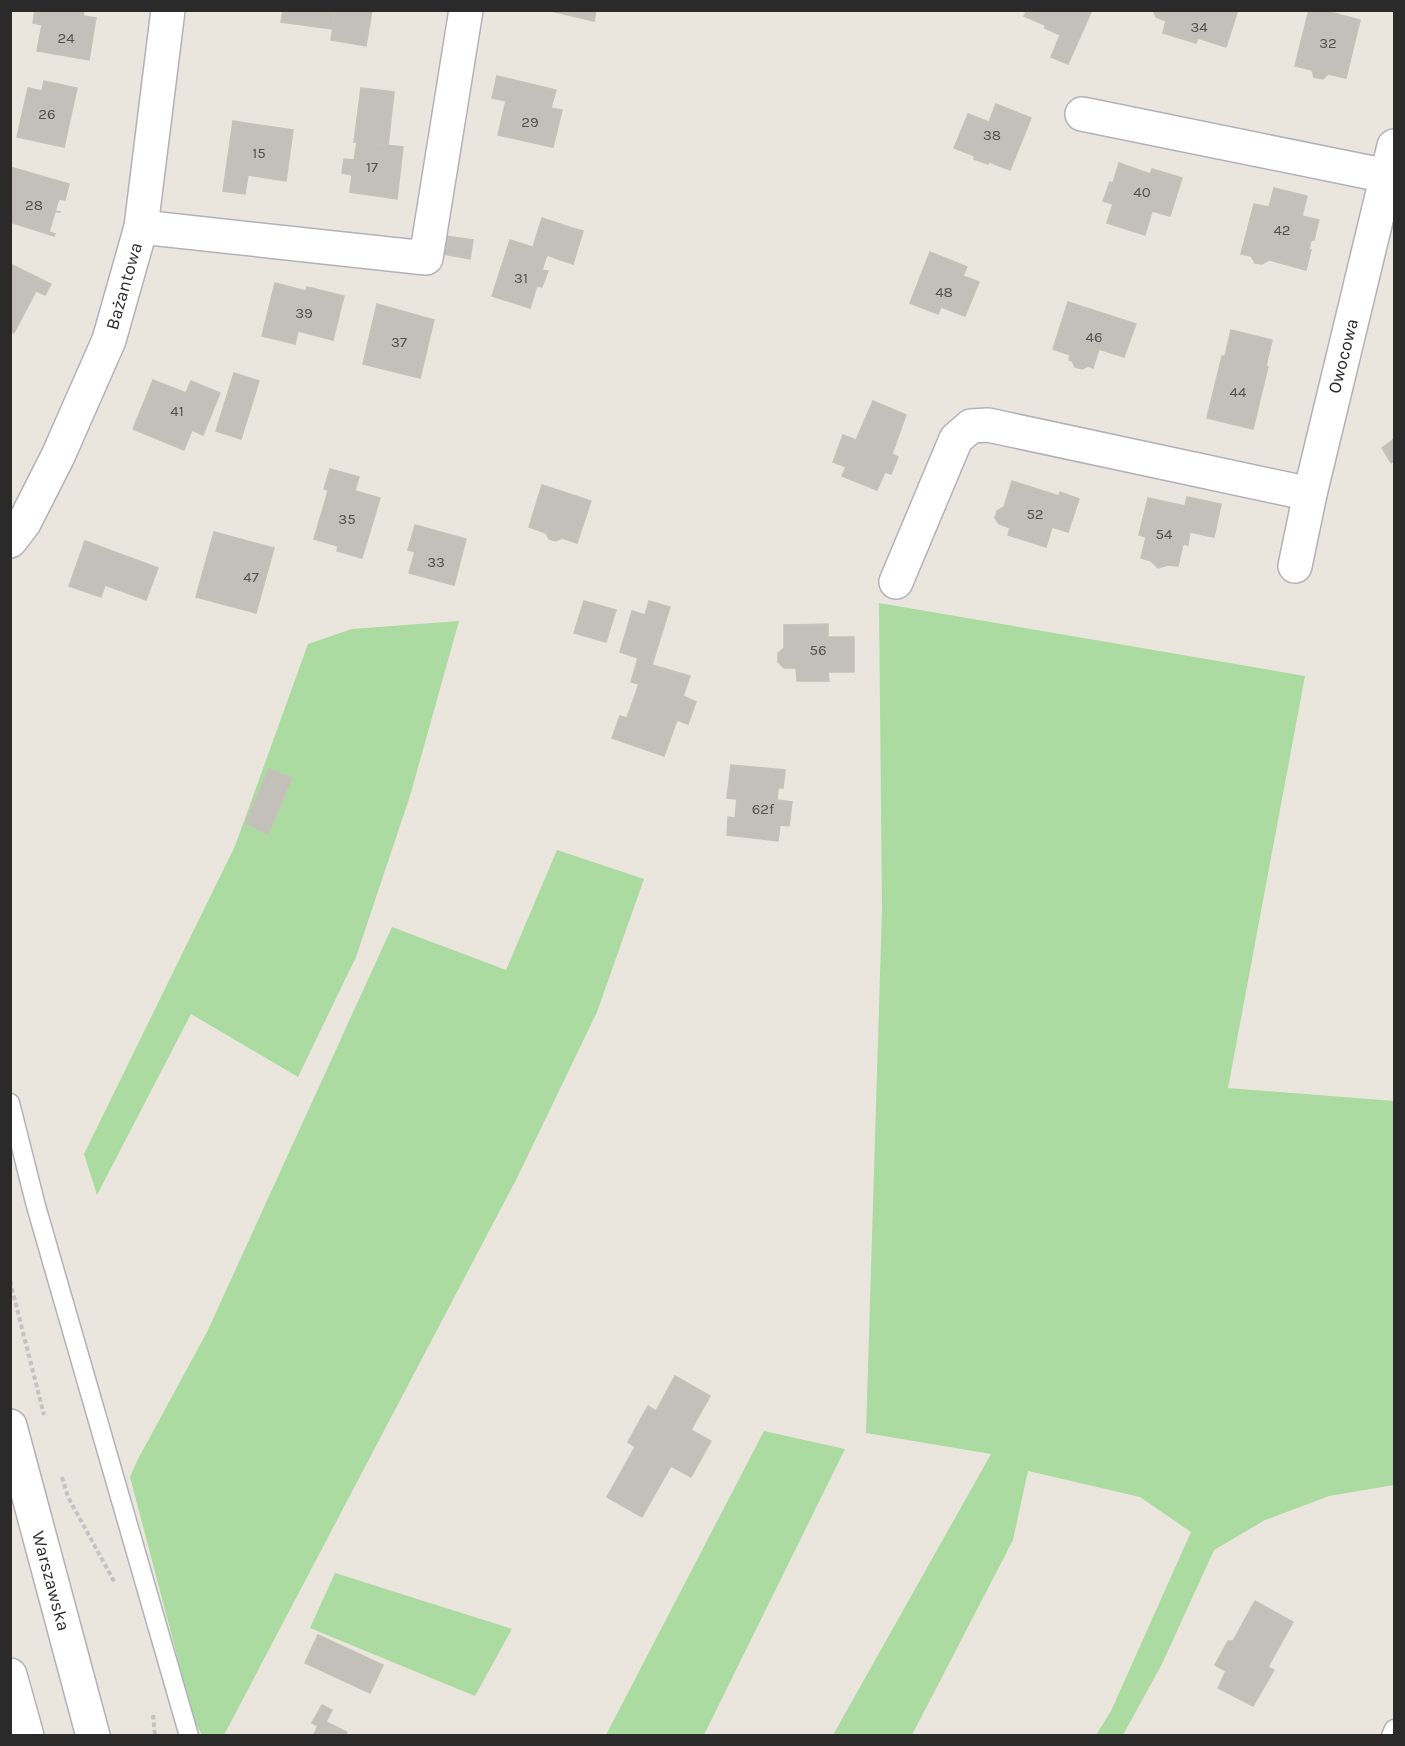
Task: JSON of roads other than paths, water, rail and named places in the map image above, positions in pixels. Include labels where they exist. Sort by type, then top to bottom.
[{"type":"street","name":"Bażantowa","points":[[10,541],[24,523],[58,456],[109,340],[141,227],[168,10]]},
{"type":"street","points":[[141,227],[426,258],[466,10]]},
{"type":"street","points":[[1082,114],[1391,161]]},
{"type":"street","name":"Owocowa","points":[[1295,566],[1310,494],[1391,161]]},
{"type":"street","points":[[896,582],[956,439],[971,426],[988,425],[1310,494]]},
{"type":"street","name":"Warszawska","points":[[10,1426],[93,1736]]},
{"type":"street","points":[[10,1675],[27,1736]]},
{"type":"lane","points":[[10,1103],[36,1206],[189,1736]]},
{"type":"lane","points":[[1391,1736],[1395,1729]]}]
